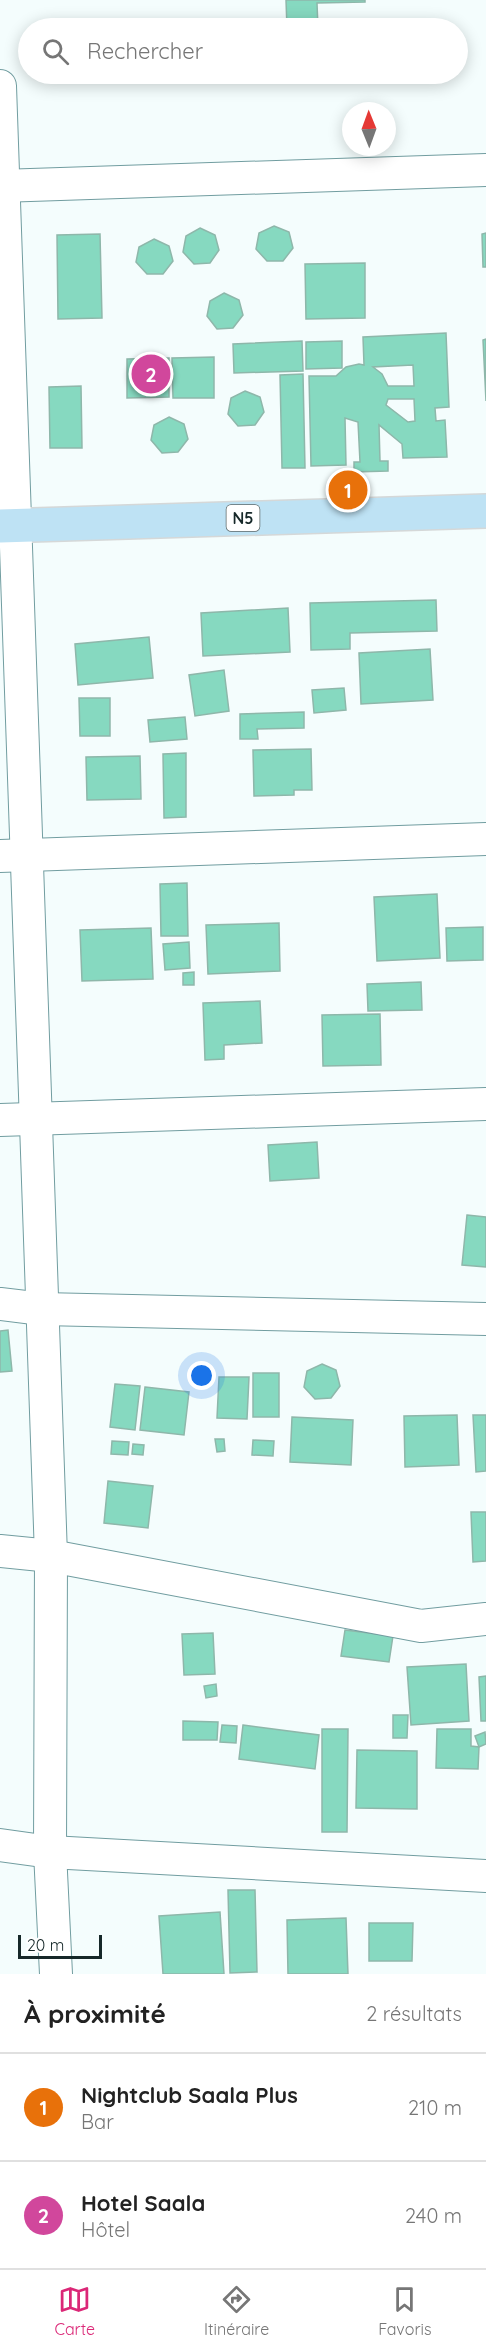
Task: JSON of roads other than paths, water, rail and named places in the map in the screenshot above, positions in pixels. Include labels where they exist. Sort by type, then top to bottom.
[{"type":"highway","name":"N5","points":[[7,526],[486,511]]},
{"type":"street","points":[[0,86],[13,856],[36,1119],[51,1556],[50,1852],[56,1974]]},
{"type":"street","points":[[2,185],[486,170]]},
{"type":"street","points":[[13,856],[486,840]]},
{"type":"street","points":[[0,1120],[486,1104]]},
{"type":"street","points":[[0,1304],[42,1310],[486,1319]]},
{"type":"street","points":[[0,1551],[51,1556],[421,1626],[486,1619]]},
{"type":"street","points":[[0,1845],[50,1852],[486,1876]]},
{"type":"place","name":"Hotel Saala","points":[[151,374]]},
{"type":"place","name":"Nightclub Saala Plus","points":[[348,490]]}]
